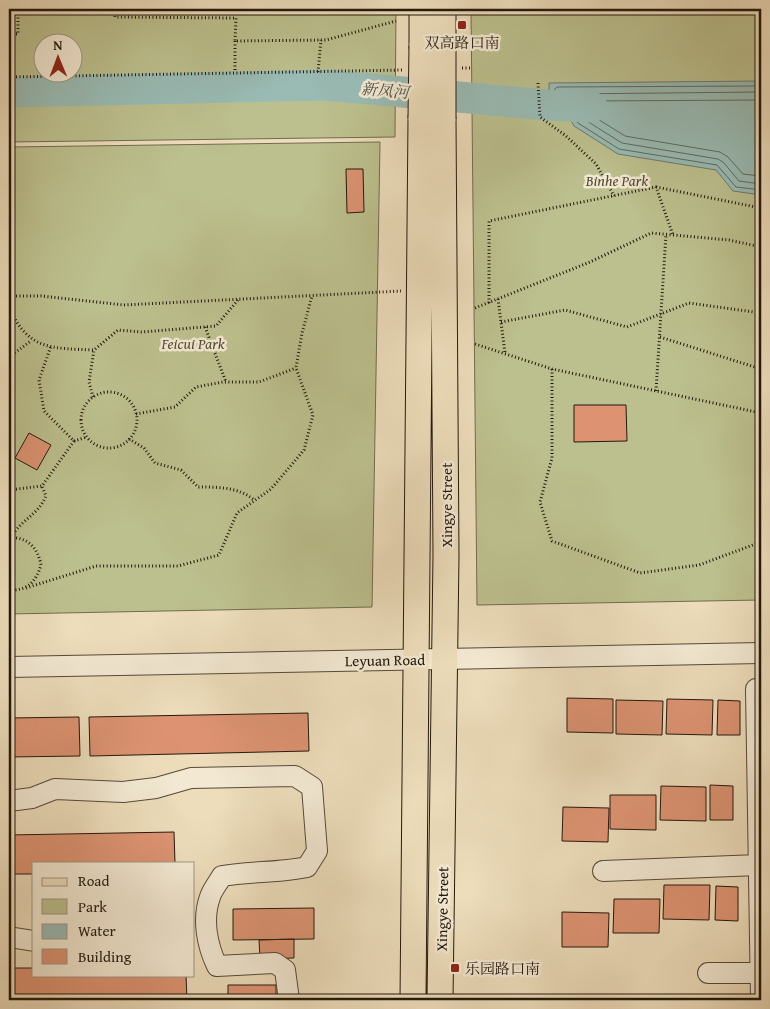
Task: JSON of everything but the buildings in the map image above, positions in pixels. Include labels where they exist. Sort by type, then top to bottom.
[{"type":"main road","name":"Xingye Street","points":[[422,9],[432,44],[432,118],[445,658],[440,1000]]},
{"type":"main road","name":"Xingye Street","points":[[432,44],[443,9]]},
{"type":"main road","name":"Xingye Street","points":[[413,1000],[414,659],[419,289],[432,118]]},
{"type":"street","name":"Leyuan Road","points":[[9,667],[761,653]]},
{"type":"street","points":[[761,689],[756,689],[761,1000]]},
{"type":"street","points":[[9,801],[32,798],[54,789],[123,792],[156,788],[191,778],[295,776],[312,786],[317,851],[307,867],[290,871],[250,871],[222,876],[210,896],[200,931],[217,966],[275,964],[285,970],[288,1000]]},
{"type":"street","points":[[603,871],[759,865]]},
{"type":"street","points":[[9,937],[32,941]]},
{"type":"street","points":[[708,973],[760,973]]},
{"type":"path","points":[[9,34],[18,34],[18,9]]},
{"type":"path","points":[[114,9],[115,17],[236,18],[235,72]]},
{"type":"path","points":[[548,9],[549,16]]},
{"type":"path","points":[[235,41],[321,40],[396,21]]},
{"type":"path","points":[[318,72],[321,40]]},
{"type":"path","points":[[452,69],[471,68]]},
{"type":"path","points":[[9,77],[405,70]]},
{"type":"path","points":[[538,83],[540,118],[566,136],[596,164],[614,196]]},
{"type":"path","points":[[656,187],[673,235]]},
{"type":"path","points":[[489,303],[489,221],[656,187],[761,208]]},
{"type":"path","points":[[475,308],[590,262],[651,233],[729,240],[761,246]]},
{"type":"path","points":[[656,391],[666,234]]},
{"type":"path","points":[[9,296],[41,296],[124,304],[238,300],[419,289]]},
{"type":"path","points":[[9,590],[26,588],[96,566],[178,566],[219,555],[237,512],[271,489],[304,450],[313,414],[296,368],[302,333],[312,296]]},
{"type":"path","points":[[498,299],[505,353]]},
{"type":"path","points":[[93,397],[89,382],[94,350],[118,330],[142,332],[216,326],[238,300]]},
{"type":"path","points":[[501,322],[565,310],[627,327],[689,303],[761,313]]},
{"type":"path","points":[[9,307],[15,322],[31,341],[52,346],[94,350]]},
{"type":"path","points":[[204,327],[226,382]]},
{"type":"path","points":[[660,337],[761,369]]},
{"type":"path","points":[[9,357],[31,341]]},
{"type":"path","points":[[475,344],[552,369],[761,413]]},
{"type":"path","points":[[52,346],[39,380],[44,412],[74,442]]},
{"type":"path","points":[[136,414],[175,407],[196,387],[226,382],[258,382],[296,368]]},
{"type":"path","points":[[552,369],[552,458],[540,502],[552,541],[640,573],[699,565],[761,542]]},
{"type":"path","points":[[106,393],[119,395],[130,402],[136,414],[136,428],[129,439],[119,446],[106,448],[95,444],[87,437],[83,430],[81,418],[85,406],[93,397],[106,393]]},
{"type":"path","points":[[9,490],[42,486],[74,442],[87,437]]},
{"type":"path","points":[[129,439],[144,448],[155,463],[181,470],[198,487],[221,487],[247,494],[254,500]]},
{"type":"path","points":[[10,538],[19,524],[41,508],[46,496],[42,486]]},
{"type":"path","points":[[10,538],[20,538],[28,542],[39,556],[41,565],[38,574],[26,588]]},
{"type":"green space","points":[[9,9],[396,9],[395,137],[9,142]]},
{"type":"green space","name":"Binhe Park","points":[[471,9],[761,9],[761,600],[477,605]]},
{"type":"green space","name":"Feicui Park","points":[[380,142],[372,607],[9,614],[9,147]]},
{"type":"water","points":[[761,81],[761,195],[733,191],[716,170],[618,154],[574,126],[565,109],[549,108],[549,83]]},
{"type":"waterway","name":"新凤河","points":[[9,92],[325,85],[547,105],[592,107]]},
{"type":"place","name":"双高路口南","points":[[462,25]]},
{"type":"place","name":"乐园路口南","points":[[455,968]]}]
